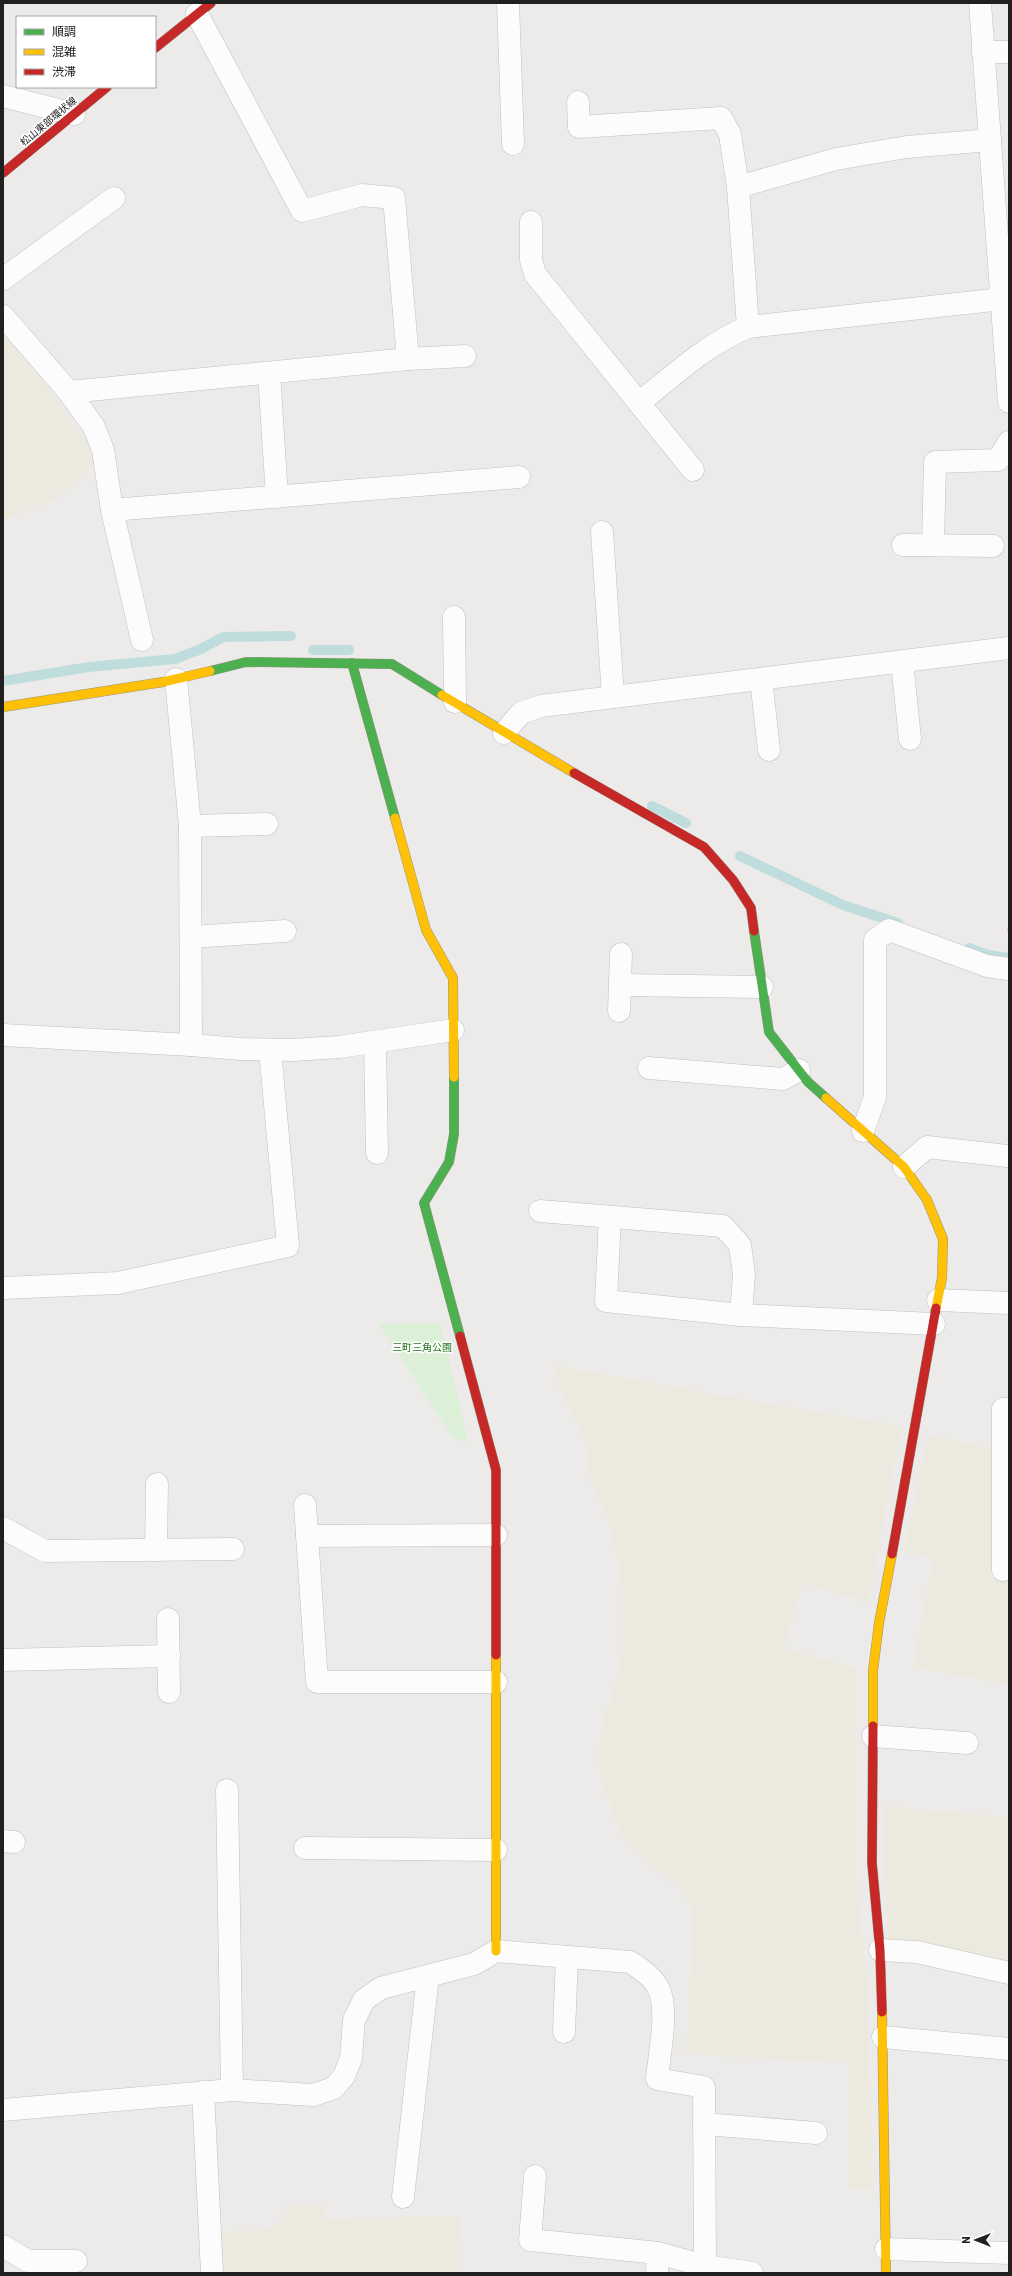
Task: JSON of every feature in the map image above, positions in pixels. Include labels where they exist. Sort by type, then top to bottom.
[{"type":"street","points":[[508,3],[513,144]]},
{"type":"street","points":[[980,3],[1009,402]]},
{"type":"street","points":[[156,47],[204,9],[302,211],[362,195],[394,198],[408,359]]},
{"type":"street","points":[[983,52],[1009,52]]},
{"type":"street","name":"松山東部環状線","points":[[3,173],[106,88]]},
{"type":"street","points":[[3,96],[74,114]]},
{"type":"street","points":[[578,102],[579,127],[721,118],[730,134],[738,187],[748,327]]},
{"type":"street","points":[[738,187],[836,159],[907,147],[990,140]]},
{"type":"street","points":[[3,279],[114,198]]},
{"type":"street","points":[[531,222],[531,260],[535,274],[693,470]]},
{"type":"street","points":[[640,403],[708,349],[728,336],[748,327],[1002,300]]},
{"type":"street","points":[[3,316],[69,392],[94,427],[103,450],[112,510],[142,640]]},
{"type":"street","points":[[69,392],[408,359],[465,356]]},
{"type":"street","points":[[269,373],[277,497]]},
{"type":"street","points":[[933,545],[935,462],[998,460],[1009,442]]},
{"type":"street","points":[[112,510],[519,477]]},
{"type":"street","points":[[602,532],[613,697]]},
{"type":"street","points":[[903,545],[993,546]]},
{"type":"street","points":[[454,617],[455,702]]},
{"type":"street","points":[[504,732],[521,713],[541,706],[1009,648]]},
{"type":"street","points":[[3,707],[176,679],[246,662],[392,664],[504,732],[704,847],[733,880],[751,908],[769,1032],[808,1082],[904,1168],[926,1200],[943,1239],[942,1278],[879,1623],[873,1671],[872,1863],[880,1950],[883,2037],[886,2273]]},
{"type":"street","points":[[902,662],[910,739]]},
{"type":"street","points":[[352,664],[426,930],[453,978],[454,1134],[449,1162],[424,1203],[496,1470],[496,1951]]},
{"type":"street","points":[[176,679],[190,826],[191,1044]]},
{"type":"street","points":[[761,679],[769,750]]},
{"type":"street","points":[[190,826],[267,824]]},
{"type":"street","points":[[863,1130],[875,1097],[875,940],[889,930],[987,966],[1009,969]]},
{"type":"street","points":[[190,937],[285,931]]},
{"type":"street","points":[[619,1011],[621,954]]},
{"type":"street","points":[[620,985],[762,987]]},
{"type":"street","points":[[3,1035],[191,1044],[270,1050],[339,1047],[453,1030]]},
{"type":"street","points":[[374,1042],[378,1153]]},
{"type":"street","points":[[3,1288],[118,1283],[288,1246],[270,1050]]},
{"type":"street","points":[[649,1068],[783,1078],[799,1070]]},
{"type":"street","points":[[904,1168],[927,1147],[1008,1156]]},
{"type":"street","points":[[540,1211],[723,1226],[740,1245],[744,1274],[741,1315]]},
{"type":"street","points":[[610,1216],[606,1301],[741,1315],[934,1324]]},
{"type":"street","points":[[938,1300],[1009,1303]]},
{"type":"street","points":[[1003,1570],[1003,1409],[1009,1409]]},
{"type":"street","points":[[156,1550],[157,1484]]},
{"type":"street","points":[[305,1505],[317,1682],[496,1682]]},
{"type":"street","points":[[3,1528],[45,1551],[233,1549]]},
{"type":"street","points":[[307,1536],[496,1535]]},
{"type":"street","points":[[168,1619],[169,1692]]},
{"type":"street","points":[[3,1660],[169,1656]]},
{"type":"street","points":[[873,1736],[967,1743]]},
{"type":"street","points":[[227,1790],[232,2090]]},
{"type":"street","points":[[305,1848],[496,1850]]},
{"type":"street","points":[[880,1950],[917,1952],[1009,1973]]},
{"type":"street","points":[[3,2110],[232,2090],[313,2095],[334,2088],[344,2076],[351,2058],[354,2020],[364,2000],[381,1988],[474,1964],[496,1951],[630,1962],[646,1973],[660,1992],[663,2012],[657,2079],[704,2087],[705,2266]]},
{"type":"street","points":[[564,2032],[567,1957]]},
{"type":"street","points":[[403,2197],[428,1976]]},
{"type":"street","points":[[883,2037],[1009,2049]]},
{"type":"street","points":[[203,2092],[212,2273]]},
{"type":"street","points":[[704,2124],[816,2133]]},
{"type":"street","points":[[535,2176],[530,2240],[657,2263],[705,2266],[752,2273]]},
{"type":"street","points":[[3,2246],[28,2261],[76,2261]]},
{"type":"street","points":[[886,2249],[1009,2253]]},
{"type":"shaded area","points":[[3,334],[55,398],[97,457],[83,474],[54,499],[3,520]]},
{"type":"shaded area","points":[[554,1366],[901,1427],[868,1602],[803,1583],[783,1648],[855,1669],[856,1883],[868,1996],[872,2189],[848,2189],[850,2063],[687,2054],[692,1927],[691,1909],[686,1893],[630,1845],[620,1831],[602,1781],[599,1765],[599,1748],[604,1720],[617,1681],[622,1657],[623,1600],[621,1573],[608,1521],[591,1480],[584,1435],[560,1389]]},
{"type":"shaded area","points":[[928,1436],[994,1449],[1009,1501],[1009,1684],[913,1667],[933,1558],[904,1552]]},
{"type":"shaded area","points":[[883,1806],[1009,1818],[1009,1964],[894,1942],[888,1939]]},
{"type":"shaded area","points":[[288,2206],[323,2206],[323,2219],[460,2216],[456,2273],[218,2273],[218,2233],[264,2230],[275,2227],[283,2219]]},
{"type":"green space","name":"三町三角公園","points":[[440,1323],[468,1441],[454,1439],[379,1324]]},
{"type":"waterway","points":[[3,681],[89,667],[175,659],[201,649],[223,637],[291,636]]},
{"type":"waterway","points":[[313,650],[349,650]]},
{"type":"waterway","points":[[652,806],[686,823]]},
{"type":"waterway","points":[[740,856],[843,905],[898,923]]},
{"type":"waterway","points":[[969,948],[988,955],[1009,958]]},
{"type":"traffic: fast","points":[[210,671],[246,662],[392,664],[442,695]]},
{"type":"traffic: fast","points":[[352,663],[395,818]]},
{"type":"traffic: fast","points":[[754,931],[769,1032],[808,1082],[826,1098]]},
{"type":"traffic: fast","points":[[454,1077],[454,1134],[449,1162],[424,1203],[460,1336]]},
{"type":"traffic: slow","points":[[3,707],[163,682],[210,671]]},
{"type":"traffic: slow","points":[[442,695],[574,773]]},
{"type":"traffic: slow","points":[[395,818],[426,930],[453,978],[454,1077]]},
{"type":"traffic: slow","points":[[826,1098],[904,1167],[927,1200],[943,1239],[942,1278],[936,1308]]},
{"type":"traffic: slow","points":[[873,1726],[873,1671],[879,1623],[892,1554]]},
{"type":"traffic: slow","points":[[496,1655],[496,1951]]},
{"type":"traffic: slow","points":[[882,2012],[886,2273]]},
{"type":"traffic: jam","points":[[156,47],[211,3]]},
{"type":"traffic: jam","points":[[3,173],[106,88]]},
{"type":"traffic: jam","points":[[574,773],[704,847],[733,880],[751,908],[754,931]]},
{"type":"traffic: jam","points":[[892,1554],[936,1308]]},
{"type":"traffic: jam","points":[[460,1336],[496,1470],[496,1655]]},
{"type":"traffic: jam","points":[[873,1726],[872,1863],[880,1950],[882,2012]]}]
